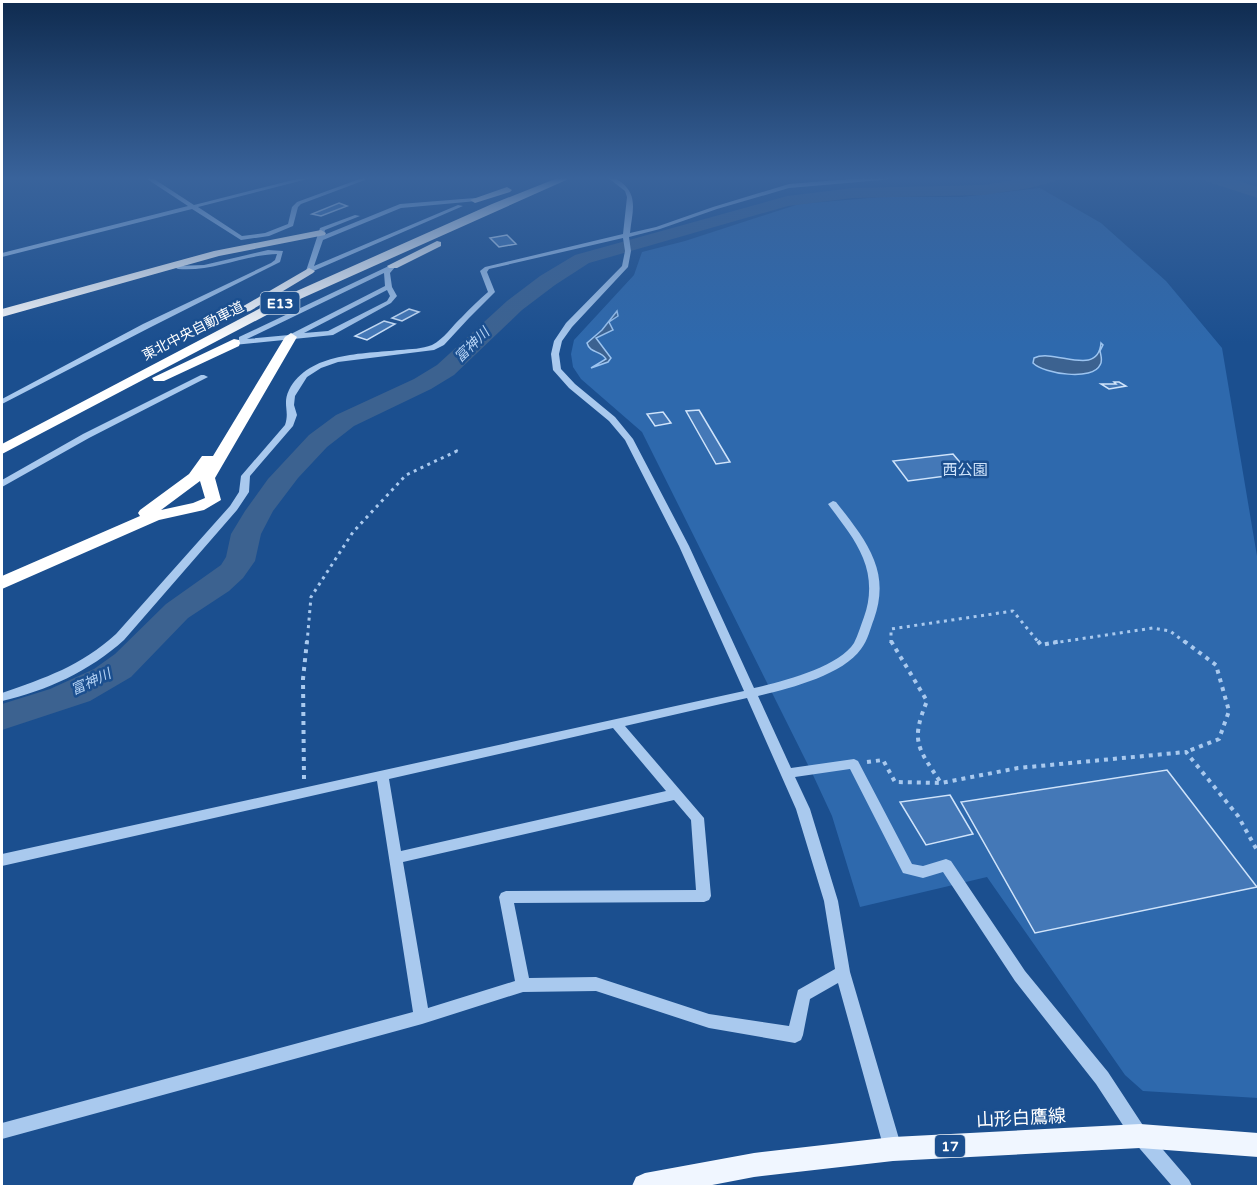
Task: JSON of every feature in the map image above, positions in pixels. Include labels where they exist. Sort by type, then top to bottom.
[{"type":"highway","name":"東北中央自動車道","points":[[2,448],[276,305],[436,232]]},
{"type":"highway","points":[[393,266],[459,232]]},
{"type":"highway","points":[[2,314],[260,246],[320,236]]},
{"type":"highway","points":[[2,314],[218,253],[320,236]]},
{"type":"highway","points":[[2,448],[309,271]]},
{"type":"highway","points":[[2,576],[150,511],[195,477],[285,338]]},
{"type":"highway","points":[[2,583],[154,516],[198,507],[213,500],[207,478],[285,338]]},
{"type":"highway","points":[[2,459],[234,343]]},
{"type":"main road","name":"山形白鷹線","points":[[645,1186],[754,1165],[893,1149],[1140,1136],[1258,1145]]},
{"type":"street","points":[[2,255],[92,232]]},
{"type":"street","points":[[232,232],[241,238],[276,232]]},
{"type":"street","points":[[309,271],[320,236],[329,232]]},
{"type":"street","points":[[309,271],[399,232]]},
{"type":"street","points":[[627,232],[628,251],[625,267],[569,325],[558,341],[555,354],[557,370],[572,386],[612,418],[629,439],[684,546],[803,809],[831,901],[843,972],[893,1149]]},
{"type":"street","points":[[2,697],[78,670],[103,655],[120,637],[234,508],[244,492],[246,476],[289,426],[293,415],[290,398],[299,380],[310,370],[328,362],[432,348],[441,343],[492,292],[483,271],[487,268],[643,232]]},
{"type":"street","points":[[2,402],[146,326],[273,264],[278,261],[281,252],[257,253],[195,270],[178,267]]},
{"type":"street","points":[[234,343],[330,333],[390,302],[394,296],[386,280],[387,273],[393,266]]},
{"type":"street","points":[[234,343],[393,266]]},
{"type":"street","points":[[285,338],[389,287]]},
{"type":"street","points":[[2,484],[86,436],[204,378]]},
{"type":"street","points":[[2,860],[752,694],[792,684],[816,674],[855,650],[872,614],[876,578],[868,555],[832,504]]},
{"type":"street","points":[[523,985],[506,897],[704,896],[697,818],[616,724]]},
{"type":"street","points":[[787,773],[854,764],[908,869],[923,872],[946,865],[1020,976],[1102,1078],[1140,1136],[1183,1186]]},
{"type":"street","points":[[382,775],[422,1017]]},
{"type":"street","points":[[396,858],[676,794]]},
{"type":"street","points":[[2,1131],[422,1017],[523,985],[596,984],[709,1022],[795,1035],[803,995],[843,972]]},
{"type":"path","points":[[305,792],[303,679],[311,597],[353,532],[406,475],[460,449]]},
{"type":"path","points":[[854,764],[883,760],[895,782],[940,783],[1018,768],[1186,752],[1220,739],[1229,711],[1216,665],[1170,631],[1153,628],[1041,645],[1013,611],[891,629],[891,644],[927,701],[916,725],[916,744],[940,783]]},
{"type":"path","points":[[1186,752],[1238,816],[1258,852]]},
{"type":"green space","name":"西公園","points":[[711,232],[1112,232],[1166,281],[1222,348],[1258,562],[1258,1098],[1143,1091],[1125,1075],[987,877],[860,907],[832,816],[642,432],[581,379],[573,367],[571,354],[574,340],[634,275],[642,252]]},
{"type":"shaded area","points":[[617,311],[618,316],[609,322],[613,330],[596,338],[611,358],[608,362],[591,368],[606,359],[591,349],[587,343],[602,330]]},
{"type":"shaded area","points":[[1101,343],[1103,345],[1100,351],[1101,363],[1096,370],[1088,373],[1057,373],[1033,363],[1034,358],[1042,356],[1074,360],[1092,359],[1098,353]]},
{"type":"building","points":[[507,235],[516,244],[499,247],[490,238]]},
{"type":"building","points":[[409,309],[419,312],[402,321],[392,318]]},
{"type":"building","points":[[384,321],[395,324],[367,340],[355,336]]},
{"type":"building","points":[[1114,382],[1126,386],[1109,389],[1101,384],[1116,384]]},
{"type":"building","points":[[699,410],[730,462],[716,464],[686,411]]},
{"type":"building","points":[[663,412],[671,423],[655,426],[647,414]]},
{"type":"building","points":[[953,454],[969,473],[908,481],[893,461]]},
{"type":"building","points":[[1167,770],[1257,887],[1035,933],[961,802]]},
{"type":"building","points":[[950,795],[973,834],[926,845],[900,802]]},
{"type":"waterway","name":"富神川","points":[[2,717],[77,692],[106,678],[134,655],[177,611],[232,572],[240,561],[251,523],[268,498],[289,472],[331,430],[360,412],[437,376],[460,358],[514,306],[570,265],[582,259],[676,232]]}]
